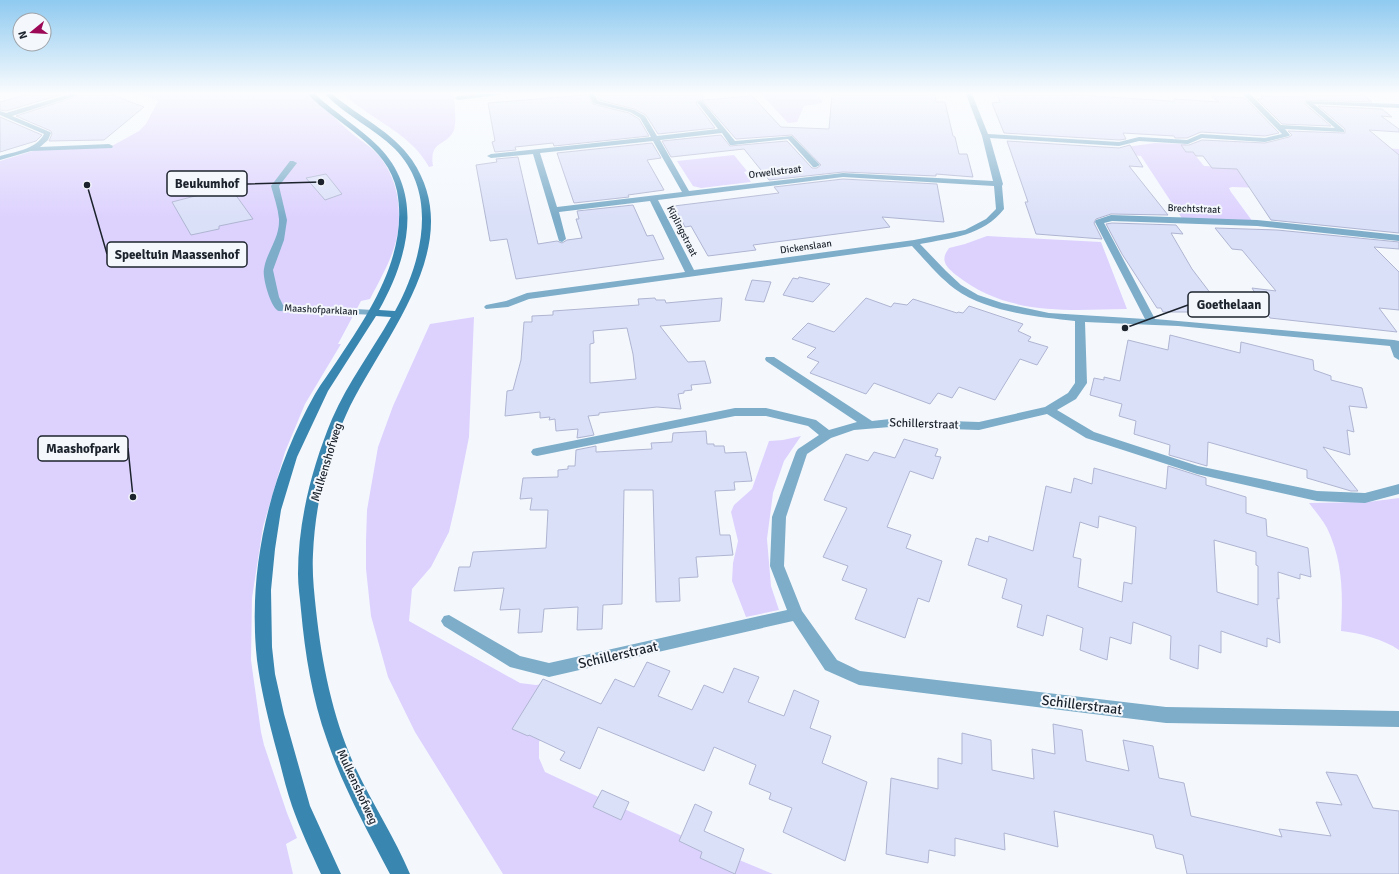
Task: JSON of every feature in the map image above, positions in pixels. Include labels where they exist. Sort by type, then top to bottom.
[{"type":"street","points":[[32,149],[47,137],[48,135]]},
{"type":"street","points":[[331,874],[307,821],[276,716],[264,648],[265,586],[269,538],[279,493],[297,443],[318,399],[373,313],[392,273],[402,240],[403,202],[398,180],[393,169],[379,150],[360,135]]},
{"type":"street","name":"Mulkenshofweg","points":[[382,135],[397,146],[412,166],[422,188],[426,236],[412,286],[398,314],[348,399],[330,442],[317,487],[309,528],[306,575],[311,634],[322,692],[335,739],[357,792],[400,874]]},
{"type":"street","points":[[653,135],[687,194]]},
{"type":"street","points":[[491,156],[686,135]]},
{"type":"street","points":[[726,135],[733,143],[790,137],[816,165]]},
{"type":"street","points":[[987,136],[1119,144],[1140,139],[1188,142],[1201,136],[1265,140],[1287,135]]},
{"type":"street","name":"Dickenslaan","points":[[489,306],[508,304],[527,296],[914,244],[968,232],[988,221],[1000,208],[999,184],[987,136]]},
{"type":"street","points":[[0,158],[32,149],[109,146]]},
{"type":"street","points":[[536,152],[562,239]]},
{"type":"street","name":"Maashofparklaan","points":[[293,163],[275,186],[283,220],[280,240],[268,270],[274,297],[279,308],[398,314]]},
{"type":"street","name":"Orwellstraat","points":[[554,210],[843,175],[999,184]]},
{"type":"street","name":"Kiplingstraat","points":[[653,198],[691,274]]},
{"type":"street","name":"Brechtstraat","points":[[1151,321],[1099,222],[1111,218],[1250,223],[1399,238]]},
{"type":"street","points":[[914,244],[953,283],[974,296],[1005,307],[1041,316],[1151,321],[1254,329],[1397,343],[1399,357]]},
{"type":"street","name":"Schillerstraat","points":[[1080,318],[1081,383],[1072,396],[1049,410],[979,426],[890,423],[853,426],[827,435],[802,452],[779,517],[777,566],[796,614],[831,665],[859,678],[1166,715],[1399,719]]},
{"type":"street","points":[[770,359],[869,424]]},
{"type":"street","points":[[1049,410],[1090,435],[1197,470],[1317,496],[1365,498],[1399,489]]},
{"type":"street","points":[[537,452],[735,412],[766,412],[812,423],[827,435]]},
{"type":"street","name":"Schillerstraat","points":[[450,621],[516,662],[548,670],[796,614]]},
{"type":"shaded area","points":[[132,135],[354,135],[380,157],[390,172],[394,183],[398,201],[399,216],[393,252],[370,299],[361,301],[338,344],[341,344],[305,404],[285,452],[263,527],[252,598],[251,660],[261,732],[287,813],[297,838],[286,844],[293,874],[0,874],[0,161],[36,150],[110,147]]},
{"type":"shaded area","points":[[399,135],[451,135],[436,147],[432,157],[433,166],[429,167],[414,147]]},
{"type":"shaded area","points":[[1155,143],[1186,144],[1204,166],[1285,169],[1333,145],[1399,149],[1399,192],[1232,187],[1229,188],[1231,192],[1253,222],[1183,220],[1141,156],[1131,155],[1126,147]]},
{"type":"shaded area","points":[[734,155],[747,171],[744,172],[751,182],[701,188],[693,186],[677,161]]},
{"type":"shaded area","points":[[987,236],[1101,242],[1127,309],[1081,310],[1038,308],[996,298],[976,288],[949,269],[944,259],[949,248]]},
{"type":"shaded area","points":[[474,317],[469,437],[456,502],[449,532],[431,567],[412,589],[409,621],[520,683],[536,685],[547,683],[551,720],[539,742],[539,758],[545,772],[691,840],[773,874],[503,874],[415,732],[388,677],[371,616],[366,569],[367,510],[378,447],[393,406],[430,324]]},
{"type":"shaded area","points":[[801,436],[784,461],[773,493],[767,539],[771,586],[779,610],[746,617],[732,581],[733,563],[738,541],[731,512],[734,505],[752,489],[769,441]]},
{"type":"shaded area","points":[[1399,498],[1399,650],[1371,637],[1341,631],[1342,591],[1336,553],[1327,528],[1309,503],[1368,502]]},
{"type":"building","points":[[0,135],[42,135],[36,141],[0,152]]},
{"type":"building","points":[[52,135],[110,135],[104,140],[49,141]]},
{"type":"building","points":[[494,135],[648,135],[649,136],[554,146],[553,143],[515,147],[516,150],[495,152],[492,142],[495,141]]},
{"type":"building","points":[[721,135],[730,146],[787,141],[812,168],[817,168],[821,165],[792,135],[736,139],[732,135],[953,135],[955,137],[959,154],[967,154],[973,177],[936,174],[936,176],[843,172],[769,180],[744,149],[671,157],[662,141]]},
{"type":"building","points":[[1033,135],[1124,135],[1126,139],[1119,140]]},
{"type":"building","points":[[1153,135],[1194,135],[1187,138],[1175,138],[1174,136]]},
{"type":"building","points":[[1246,135],[1271,135],[1265,136]]},
{"type":"building","points":[[1292,135],[1375,135],[1399,155],[1399,233],[1271,220],[1237,169],[1212,168],[1203,156],[1196,156],[1193,152],[1186,152],[1181,145],[1189,145],[1202,140],[1265,143]]},
{"type":"building","points":[[1007,141],[1119,148],[1130,145],[1143,167],[1129,166],[1168,215],[1111,214],[1096,219],[1094,223],[1102,239],[1036,234],[1025,202],[1028,202]]},
{"type":"building","points":[[652,143],[661,158],[647,160],[664,190],[628,195],[629,197],[574,203],[557,153]]},
{"type":"building","points":[[518,157],[538,244],[557,241],[562,243],[567,240],[582,238],[576,219],[579,219],[577,211],[633,205],[647,236],[653,235],[664,259],[516,279],[507,239],[490,241],[476,165],[497,162],[496,159]]},
{"type":"building","points":[[326,174],[342,194],[325,200],[306,178]]},
{"type":"building","points":[[843,179],[937,184],[944,222],[882,217],[890,227],[753,245],[756,250],[708,256],[691,226],[685,227],[674,206],[779,193],[774,187]]},
{"type":"building","points":[[230,187],[253,219],[219,226],[219,229],[191,235],[172,202]]},
{"type":"building","points":[[1106,224],[1176,225],[1183,234],[1171,233],[1192,269],[1227,315],[1198,312],[1163,312],[1161,308],[1157,308],[1122,254]]},
{"type":"building","points":[[1215,228],[1277,230],[1399,242],[1399,249],[1374,247],[1399,272],[1399,310],[1379,308],[1397,332],[1270,318],[1252,288],[1276,291],[1242,250],[1232,249]]},
{"type":"building","points":[[799,277],[830,284],[813,302],[783,295],[793,278],[798,279]]},
{"type":"building","points":[[752,280],[771,282],[764,302],[745,300]]},
{"type":"building","points":[[655,298],[656,300],[665,300],[666,303],[722,298],[720,321],[660,326],[688,362],[705,361],[711,383],[691,385],[692,390],[684,391],[684,393],[678,394],[681,409],[657,407],[599,413],[599,415],[588,416],[594,435],[577,438],[578,429],[556,431],[555,419],[549,420],[550,417],[540,418],[540,412],[505,416],[507,391],[513,390],[521,360],[524,322],[532,322],[532,316],[553,315],[553,311],[639,305],[638,299]],"holes":[[[627,328],[633,354],[636,379],[590,383],[590,344],[594,343],[593,331]]]},
{"type":"building","points":[[866,298],[891,307],[894,303],[907,305],[913,299],[957,313],[963,313],[969,306],[1023,324],[1018,331],[1031,337],[1028,341],[1048,347],[1037,365],[1020,359],[995,400],[959,387],[952,398],[938,393],[930,404],[874,383],[866,394],[810,373],[819,362],[807,357],[816,348],[792,339],[808,323],[834,332]]},
{"type":"building","points":[[1170,335],[1240,353],[1241,342],[1313,360],[1314,370],[1331,376],[1331,380],[1362,388],[1367,408],[1349,406],[1354,432],[1347,430],[1350,455],[1323,447],[1358,491],[1351,491],[1307,478],[1307,470],[1208,442],[1207,466],[1169,455],[1170,445],[1134,434],[1136,421],[1119,416],[1122,404],[1090,395],[1094,378],[1104,380],[1104,377],[1120,381],[1128,340],[1168,350]]},
{"type":"building","points":[[706,431],[707,444],[724,446],[725,453],[746,452],[752,481],[734,482],[735,490],[715,491],[720,535],[730,535],[733,555],[696,557],[698,577],[679,578],[680,601],[656,602],[653,490],[624,490],[622,604],[603,605],[602,629],[577,630],[578,607],[544,609],[542,632],[518,633],[520,609],[500,610],[504,588],[454,591],[459,567],[470,567],[473,552],[546,548],[548,510],[530,510],[532,498],[520,499],[523,478],[558,477],[558,470],[568,469],[568,466],[575,466],[576,450],[596,446],[596,452],[652,449],[651,443],[672,442],[673,433]]},
{"type":"building","points":[[904,439],[938,449],[935,456],[941,457],[933,479],[910,471],[887,527],[911,535],[906,548],[942,561],[929,602],[918,598],[905,638],[855,619],[867,589],[842,580],[848,566],[823,557],[847,508],[824,500],[846,454],[868,461],[874,452],[895,458]]},
{"type":"building","points":[[1168,466],[1206,478],[1206,485],[1246,497],[1246,513],[1266,519],[1267,536],[1308,548],[1311,577],[1300,574],[1300,579],[1278,572],[1279,599],[1277,598],[1280,643],[1267,638],[1267,647],[1221,631],[1221,653],[1199,645],[1198,669],[1170,659],[1171,636],[1133,622],[1131,644],[1110,637],[1107,660],[1080,650],[1083,628],[1047,615],[1043,636],[1017,627],[1022,605],[1002,598],[1007,579],[968,565],[976,538],[988,542],[989,536],[1033,551],[1046,486],[1071,493],[1074,478],[1092,484],[1094,468],[1166,489]],"holes":[[[1099,516],[1136,527],[1132,584],[1124,582],[1122,602],[1078,587],[1081,559],[1073,557],[1080,522],[1098,528]],[[1214,540],[1256,552],[1256,565],[1258,566],[1258,605],[1217,592]]]},
{"type":"building","points":[[647,662],[670,671],[658,696],[692,710],[704,685],[723,693],[734,668],[759,677],[748,702],[784,716],[794,690],[819,701],[810,728],[831,736],[822,763],[867,782],[845,861],[783,832],[792,808],[769,799],[771,793],[749,784],[756,765],[714,747],[704,771],[598,727],[580,769],[560,760],[565,752],[529,735],[528,736],[512,729],[543,679],[601,704],[615,679],[634,687]]},
{"type":"building","points":[[1053,724],[1082,730],[1086,761],[1129,771],[1123,740],[1153,746],[1159,778],[1184,783],[1191,816],[1282,837],[1279,829],[1331,836],[1316,802],[1342,805],[1326,772],[1357,775],[1373,808],[1399,811],[1399,874],[1187,874],[1183,855],[1156,848],[1153,835],[1054,811],[1058,847],[1004,833],[1005,850],[955,838],[955,856],[929,850],[928,863],[886,854],[891,778],[938,789],[938,758],[962,764],[962,733],[991,740],[992,770],[1034,779],[1032,749],[1055,754]]},
{"type":"building","points":[[602,790],[629,802],[621,820],[593,807]]},
{"type":"building","points":[[695,804],[712,812],[704,831],[744,849],[735,874],[700,858],[702,852],[679,841]]},
{"type":"place","name":"Beukumhof","points":[[321,182]]},
{"type":"place","name":"Speeltuin Maassenhof","points":[[87,185]]},
{"type":"place","name":"Goethelaan","points":[[1125,328]]},
{"type":"place","name":"Maashofpark","points":[[133,497]]}]
